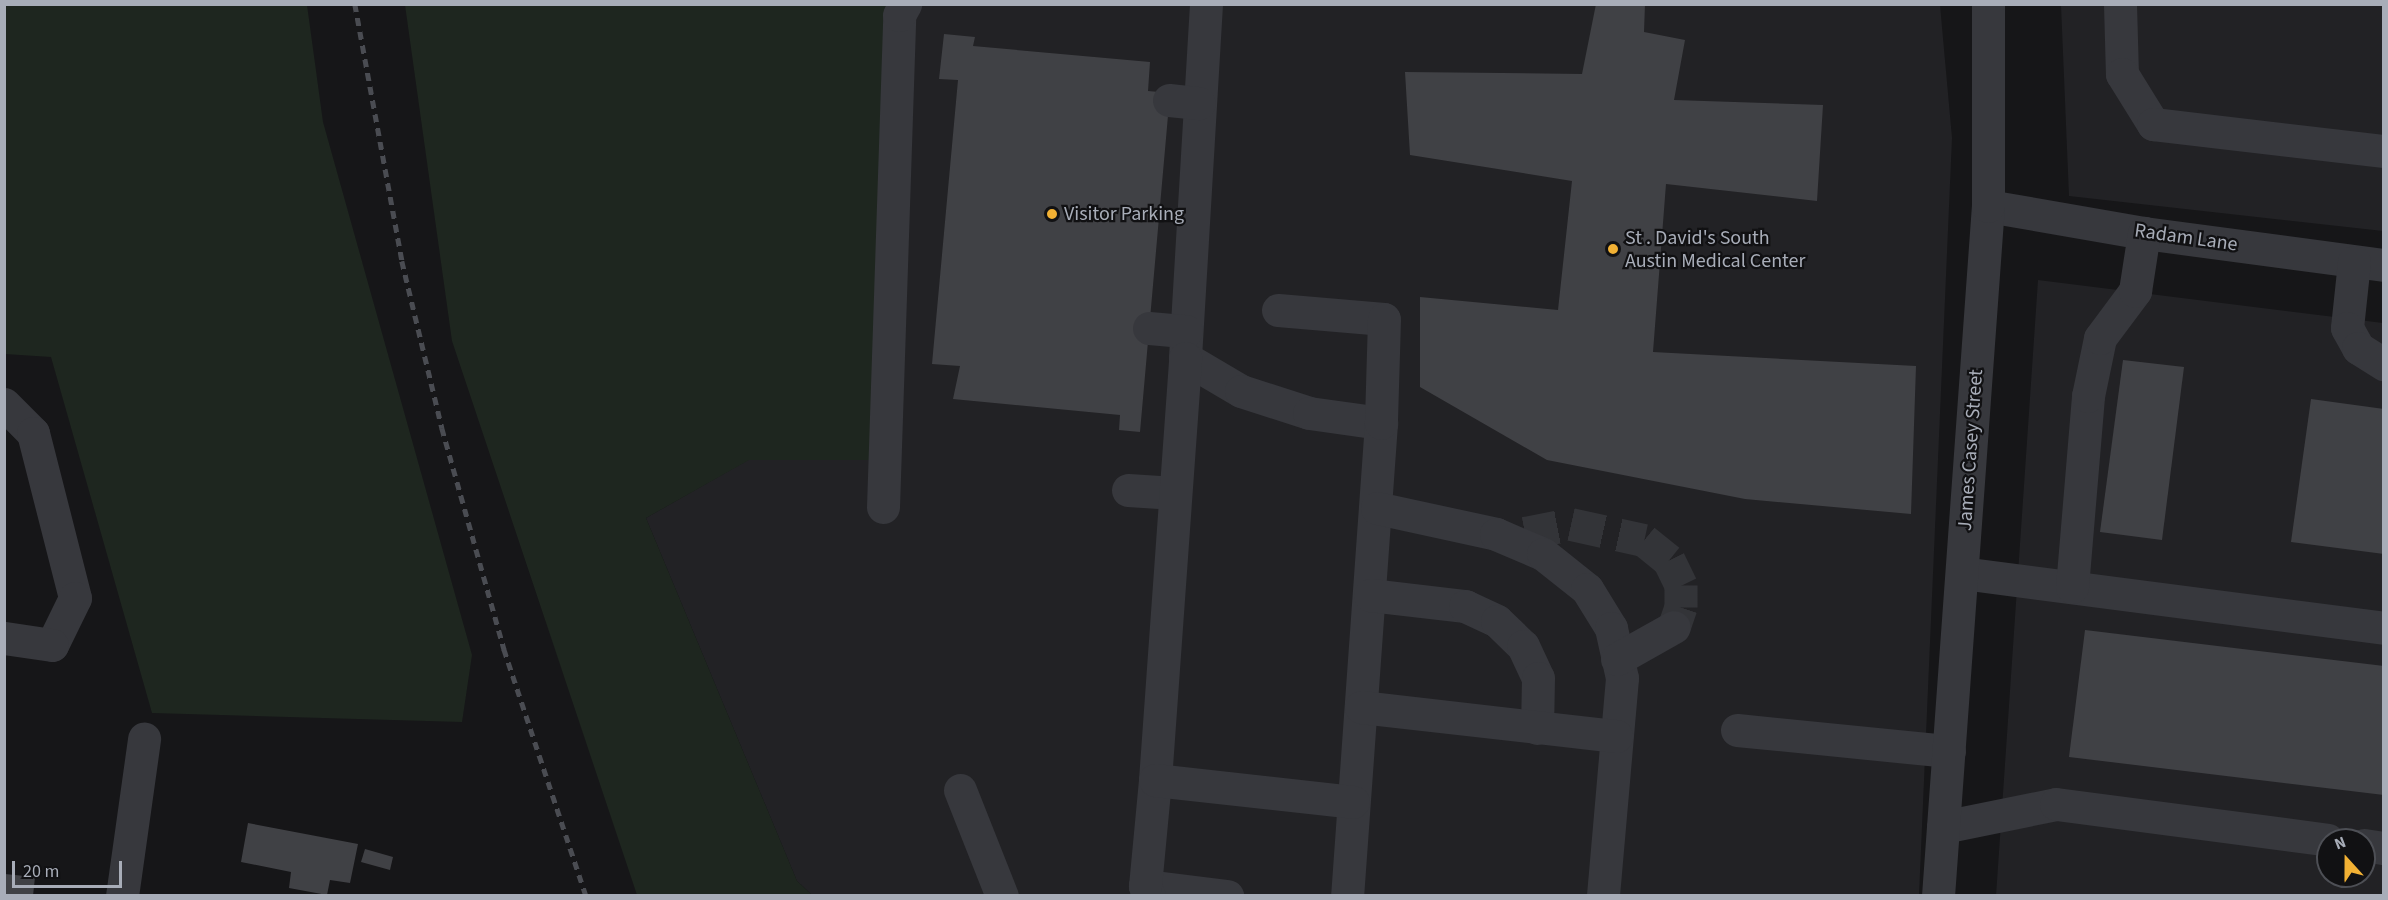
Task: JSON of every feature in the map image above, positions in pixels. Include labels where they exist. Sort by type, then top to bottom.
[{"type":"street","points":[[883,507],[899,15],[906,4]]},
{"type":"street","points":[[1206,4],[1184,102],[1186,344],[1147,891],[1227,896]]},
{"type":"street","name":"James Casey Street","points":[[1938,896],[1988,206],[1988,4]]},
{"type":"street","points":[[2120,4],[2122,74],[2153,124],[2384,151]]},
{"type":"street","name":"Radam Lane","points":[[1988,206],[2144,233],[2369,264]]},
{"type":"street","points":[[2072,587],[2088,396],[2100,338],[2135,291],[2144,233]]},
{"type":"street","points":[[2369,264],[2347,328],[2358,348],[2384,364]]},
{"type":"street","points":[[1278,310],[1384,319],[1377,507],[1347,896]]},
{"type":"street","points":[[1149,328],[1186,344],[1240,391],[1309,413],[1381,423]]},
{"type":"street","points":[[4,404],[33,433],[75,598],[52,645],[4,638]]},
{"type":"street","points":[[1128,490],[1175,493]]},
{"type":"street","points":[[1377,507],[1514,535],[1543,554],[1587,589],[1611,628],[1622,678],[1603,896]]},
{"type":"street","points":[[1962,573],[2384,628]]},
{"type":"street","points":[[1370,595],[1465,606],[1497,621],[1524,646],[1538,678],[1537,728]]},
{"type":"street","points":[[1617,659],[1674,627]]},
{"type":"street","points":[[1362,707],[1616,736]]},
{"type":"street","points":[[1737,730],[1949,751]]},
{"type":"street","points":[[122,896],[144,739]]},
{"type":"street","points":[[1155,780],[1353,802]]},
{"type":"street","points":[[960,790],[1002,896]]},
{"type":"street","points":[[1943,827],[2056,804],[2316,838]]},
{"type":"shaded area","points":[[4,5],[307,5],[323,122],[472,655],[462,722],[152,713],[51,357],[5,354]]},
{"type":"shaded area","points":[[405,5],[906,5],[876,460],[749,460],[646,518],[797,881],[812,895],[637,895],[452,341]]},
{"type":"shaded area","points":[[906,5],[1940,5],[1952,138],[1919,895],[812,895],[797,881],[646,518],[748,460],[876,460]]},
{"type":"shaded area","points":[[2061,5],[2383,5],[2383,231],[2069,196]]},
{"type":"shaded area","points":[[2038,280],[2383,323],[2383,895],[1996,896]]},
{"type":"building","name":"St . David's South Austin Medical Center","points":[[1596,4],[1645,4],[1644,32],[1685,40],[1674,100],[1823,105],[1817,201],[1666,184],[1653,352],[1916,366],[1911,514],[1745,499],[1547,460],[1420,387],[1420,297],[1558,310],[1572,181],[1410,155],[1405,72],[1582,74]]},
{"type":"building","name":"Visitor Parking","points":[[944,34],[975,37],[973,46],[1150,62],[1148,91],[1170,93],[1140,432],[1119,430],[1120,415],[953,399],[960,366],[932,364],[958,80],[939,79]]},
{"type":"building","points":[[2123,360],[2184,367],[2162,540],[2100,532]]},
{"type":"building","points":[[2311,399],[2384,409],[2384,554],[2291,542]]},
{"type":"building","points":[[2085,630],[2384,666],[2384,795],[2069,757]]},
{"type":"building","points":[[248,823],[358,844],[350,883],[330,880],[327,895],[289,888],[291,872],[241,862]]},
{"type":"building","points":[[365,849],[393,857],[390,870],[361,862]]},
{"type":"building","points":[[5,874],[35,877],[33,896],[5,896]]},
{"type":"tunnel","points":[[1525,533],[1571,524],[1644,540],[1669,560],[1681,585],[1681,607],[1674,627]]},
{"type":"railway","points":[[355,4],[402,261],[442,428],[504,649],[586,896]]},
{"type":"place","name":"Visitor Parking","points":[[1052,214]]},
{"type":"place","name":"St . David's South Austin Medical Center","points":[[1613,249]]}]
